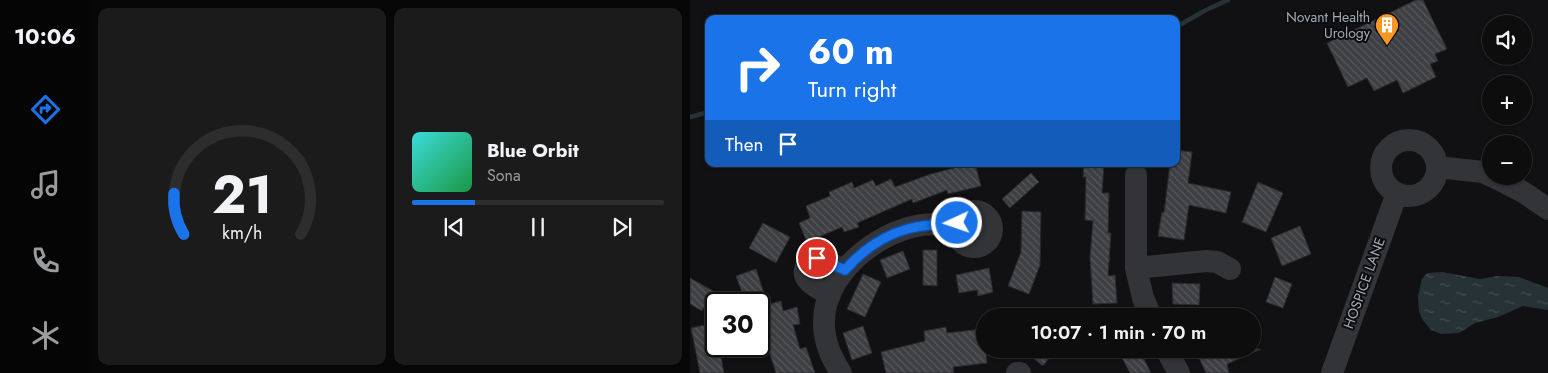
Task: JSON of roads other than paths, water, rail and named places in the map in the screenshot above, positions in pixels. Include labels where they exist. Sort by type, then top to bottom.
[{"type":"street","points":[[1403,140],[1420,142],[1431,151],[1435,158],[1437,167],[1435,176],[1431,184],[1424,191],[1415,195],[1397,193],[1388,185],[1382,171],[1382,162],[1386,153],[1394,144],[1403,140]]},
{"type":"street","points":[[1437,167],[1482,172]]},
{"type":"street","points":[[1136,175],[1136,268],[1147,308]]},
{"type":"street","points":[[1509,185],[1548,209]]},
{"type":"street","name":"HOSPICE LANE","points":[[1332,373],[1397,193]]},
{"type":"street","points":[[841,373],[826,340],[824,322],[830,295],[845,270],[868,248],[899,232],[923,224],[957,226]]},
{"type":"street","points":[[830,295],[806,278],[804,273],[806,265],[811,260],[817,258],[845,270]]},
{"type":"street","points":[[1136,268],[1206,261],[1217,262],[1230,269]]},
{"type":"street","points":[[1171,358],[1179,373]]},
{"type":"water","points":[[1442,272],[1480,279],[1498,276],[1519,277],[1548,288],[1548,310],[1523,306],[1498,317],[1475,323],[1459,333],[1441,334],[1431,330],[1422,319],[1419,311],[1418,296],[1422,279],[1427,273]]},
{"type":"waterway","points":[[1180,25],[1228,0]]},
{"type":"waterway","points":[[690,117],[705,113]]},
{"type":"place","name":"Novant Health Urology","points":[[1387,46]]}]
